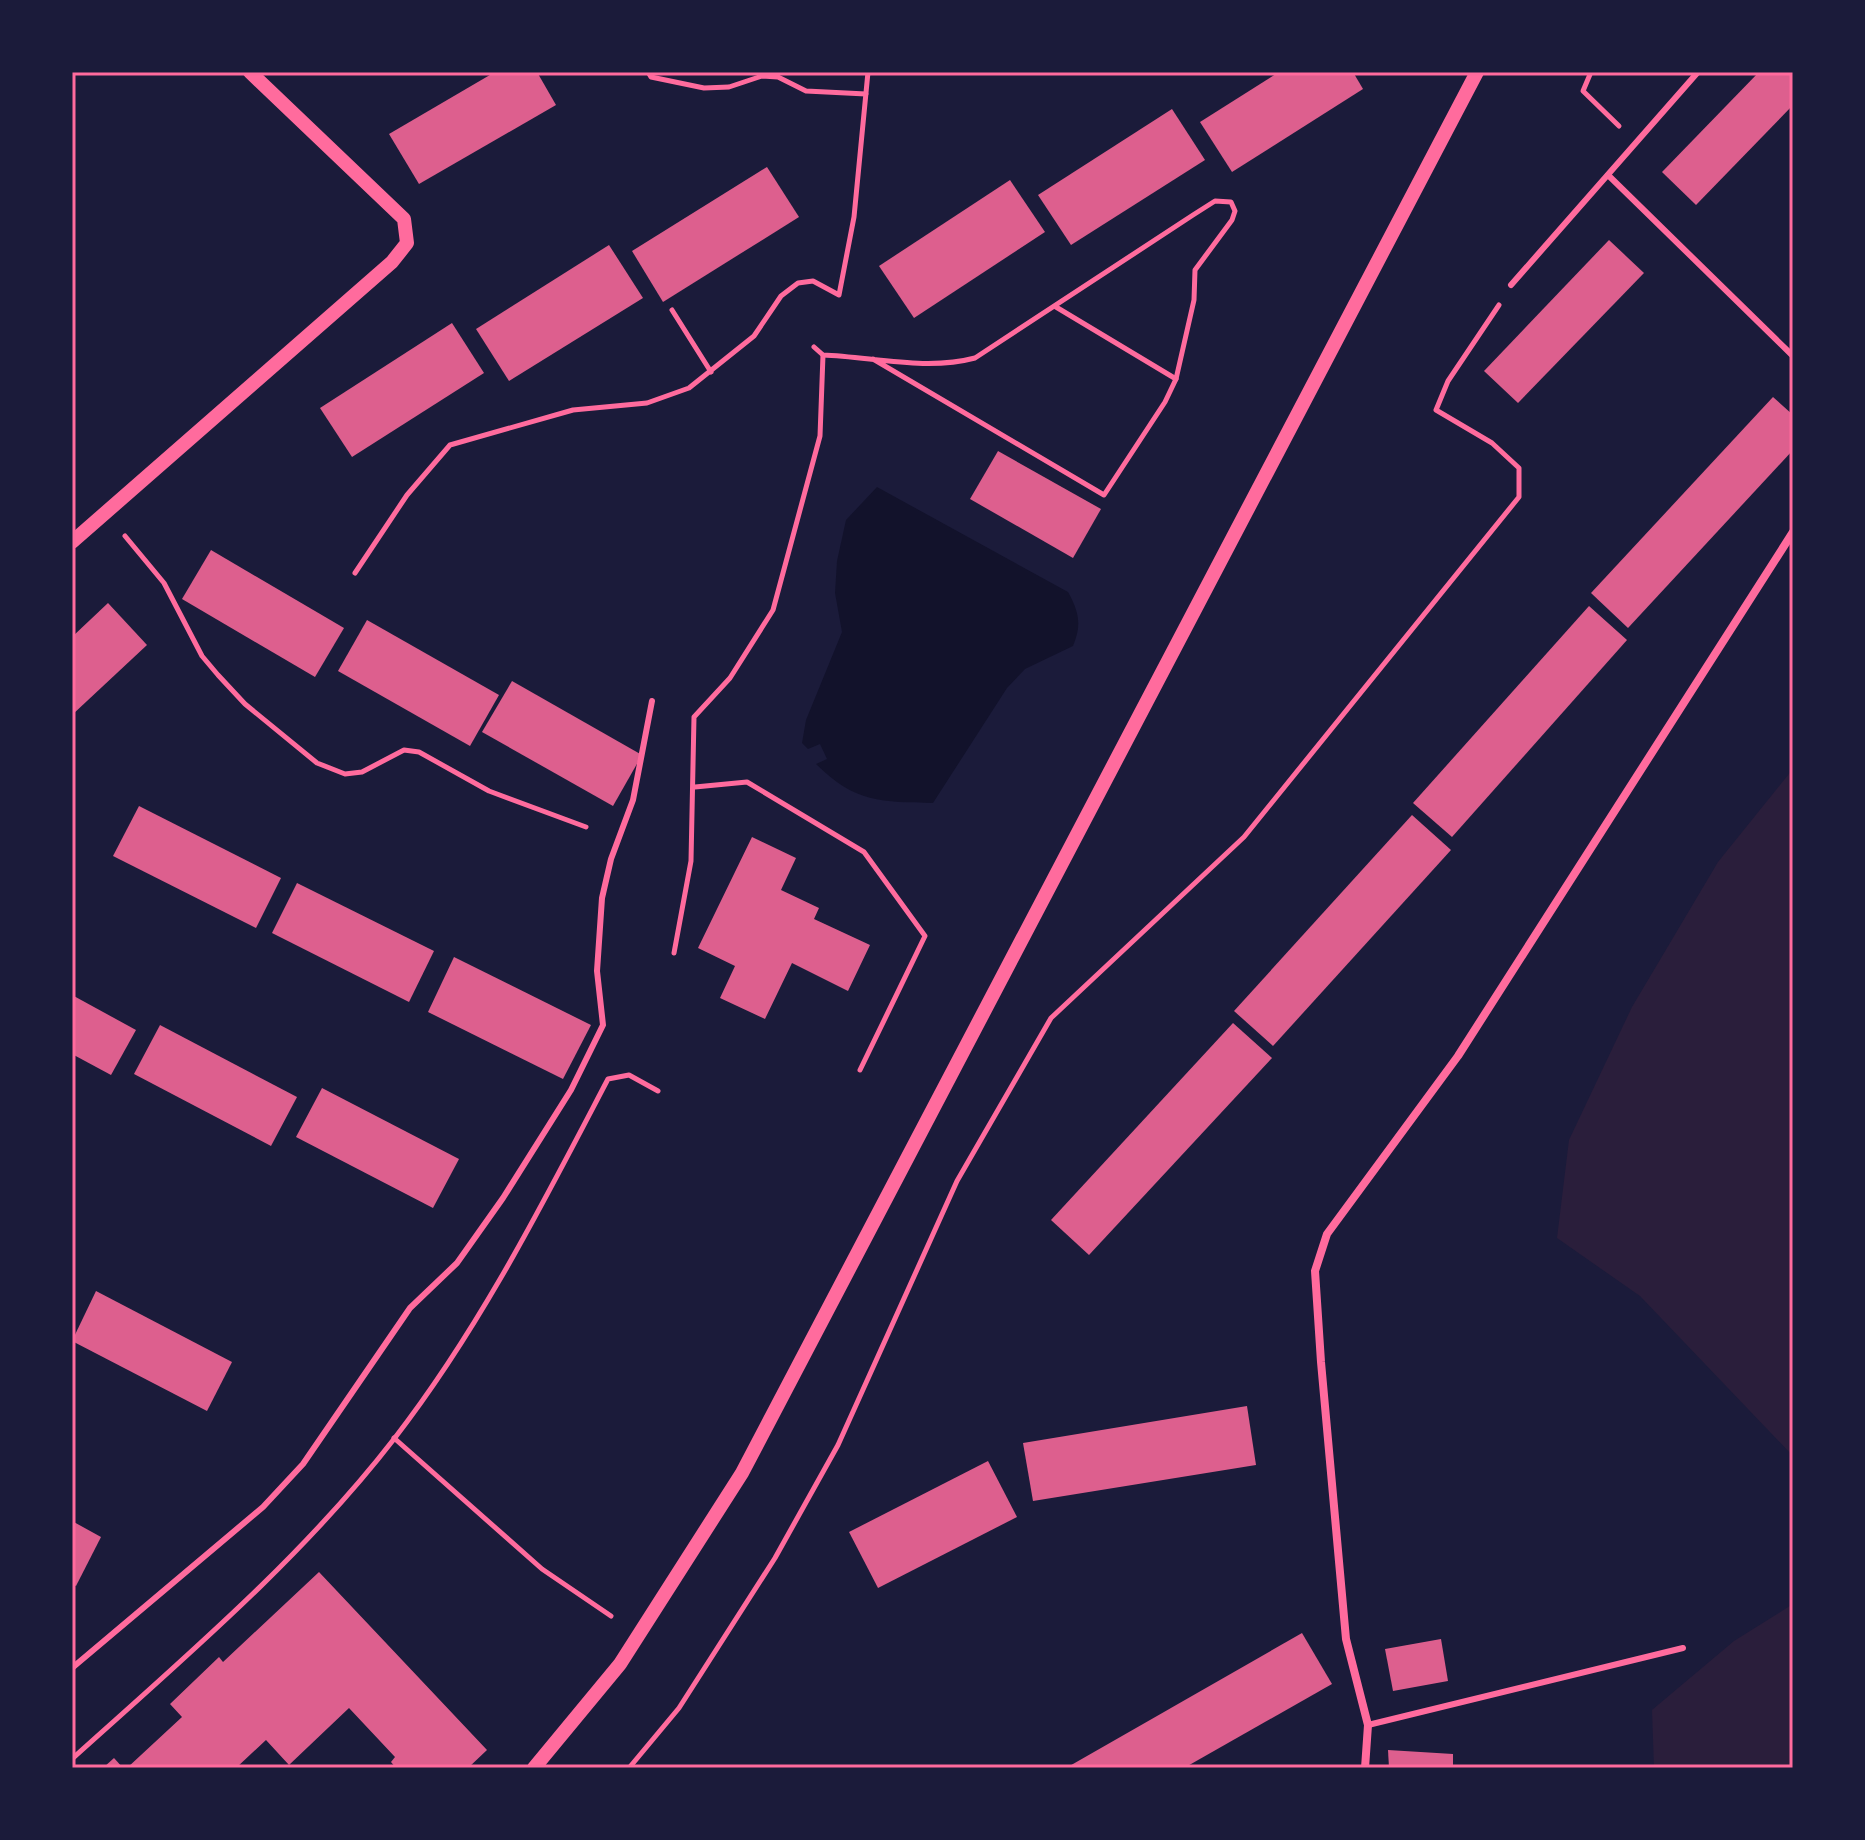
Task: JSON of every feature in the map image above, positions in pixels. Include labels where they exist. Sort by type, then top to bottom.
[{"type":"street","points":[[72,542],[392,262],[407,243],[404,219],[250,72]]},
{"type":"street","points":[[534,1768],[620,1664],[742,1473],[1477,72]]},
{"type":"street","points":[[1365,1768],[1368,1725],[1346,1639],[1321,1362],[1315,1271],[1327,1234],[1458,1056],[1793,532]]},
{"type":"lane","points":[[1511,285],[1634,141],[1698,72]]},
{"type":"lane","points":[[1608,175],[1793,356]]},
{"type":"lane","points":[[72,1668],[263,1507],[303,1464],[410,1308],[457,1263],[503,1198],[571,1090],[603,1025],[597,971],[602,898],[611,859],[633,800],[652,701]]},
{"type":"lane","points":[[1368,1725],[1683,1648]]},
{"type":"path","points":[[648,72],[651,77],[704,88],[729,87],[762,76],[778,77],[806,91],[866,94]]},
{"type":"path","points":[[355,573],[407,495],[450,445],[573,410],[647,403],[689,388],[754,336],[781,296],[798,283],[813,281],[839,295],[854,217],[868,72]]},
{"type":"path","points":[[1591,72],[1583,91],[1634,141]]},
{"type":"path","points":[[814,347],[823,355],[873,359],[952,364],[975,358],[1215,201],[1231,202],[1235,211],[1232,220],[1195,270],[1194,300],[1176,379],[1165,402],[1104,495],[873,359]]},
{"type":"path","points":[[629,1768],[679,1708],[775,1558],[838,1445],[957,1181],[1051,1018],[1244,837],[1519,497],[1519,468],[1492,443],[1436,410],[1448,381],[1511,285]]},
{"type":"path","points":[[1056,307],[1176,379]]},
{"type":"path","points":[[672,310],[711,372]]},
{"type":"path","points":[[674,953],[691,861],[695,787],[694,717],[730,678],[773,610],[820,436],[823,355]]},
{"type":"path","points":[[125,536],[164,583],[202,656],[218,675],[245,704],[317,763],[345,774],[362,772],[404,750],[419,752],[489,791],[569,818],[586,827]]},
{"type":"path","points":[[695,787],[747,782],[864,852],[925,936],[860,1070]]},
{"type":"path","points":[[72,1759],[175,1666],[332,1513],[394,1438],[476,1322],[608,1079],[629,1075],[658,1091]]},
{"type":"path","points":[[394,1438],[542,1569],[611,1616]]},
{"type":"shaded area","points":[[877,487],[1068,592],[1078,619],[1073,646],[1025,669],[1007,688],[933,803],[884,801],[857,793],[830,777],[816,764],[827,759],[820,744],[808,749],[802,743],[806,720],[842,632],[835,593],[837,561],[846,520]]},
{"type":"shaded area","points":[[1793,769],[1793,1456],[1640,1296],[1557,1238],[1569,1140],[1632,1007],[1718,862]]},
{"type":"shaded area","points":[[1793,1604],[1793,1768],[1654,1768],[1652,1710],[1734,1641]]},
{"type":"building","points":[[495,72],[537,72],[556,105],[419,184],[389,134]]},
{"type":"building","points":[[1279,72],[1353,72],[1363,89],[1232,172],[1200,122]]},
{"type":"building","points":[[1759,72],[1793,72],[1793,105],[1696,205],[1662,172]]},
{"type":"building","points":[[1172,109],[1205,160],[1071,245],[1038,195]]},
{"type":"building","points":[[767,167],[799,217],[663,302],[632,251]]},
{"type":"building","points":[[1010,180],[1045,232],[914,318],[879,266]]},
{"type":"building","points":[[1609,240],[1644,273],[1518,403],[1484,371]]},
{"type":"building","points":[[609,245],[643,298],[509,381],[476,329]]},
{"type":"building","points":[[452,323],[484,373],[352,457],[320,408]]},
{"type":"building","points":[[1773,397],[1793,415],[1793,450],[1628,628],[1591,593]]},
{"type":"building","points":[[998,451],[1101,509],[1073,558],[970,499]]},
{"type":"building","points":[[211,550],[344,628],[315,677],[182,599]]},
{"type":"building","points":[[108,603],[147,645],[72,715],[72,637]]},
{"type":"building","points":[[1589,606],[1627,640],[1452,837],[1413,803]]},
{"type":"building","points":[[367,620],[499,695],[470,746],[338,671]]},
{"type":"building","points":[[512,681],[642,755],[613,806],[482,732]]},
{"type":"building","points":[[139,806],[281,878],[256,928],[113,856]]},
{"type":"building","points":[[1412,815],[1451,850],[1273,1046],[1234,1011]]},
{"type":"building","points":[[752,837],[796,858],[781,890],[819,908],[814,919],[870,945],[848,991],[792,963],[765,1019],[720,998],[735,966],[698,948]]},
{"type":"building","points":[[297,883],[434,951],[409,1002],[272,933]]},
{"type":"building","points":[[454,957],[591,1025],[563,1079],[428,1012]]},
{"type":"building","points":[[72,995],[136,1030],[111,1075],[72,1054]]},
{"type":"building","points":[[1233,1023],[1272,1058],[1089,1255],[1051,1220]]},
{"type":"building","points":[[160,1025],[297,1097],[271,1146],[134,1074]]},
{"type":"building","points":[[322,1088],[459,1159],[433,1208],[296,1137]]},
{"type":"building","points":[[96,1291],[232,1362],[207,1411],[72,1341]]},
{"type":"building","points":[[1247,1406],[1256,1465],[1033,1501],[1023,1443]]},
{"type":"building","points":[[988,1461],[1017,1517],[878,1588],[849,1532]]},
{"type":"building","points":[[72,1521],[101,1537],[76,1586],[72,1584]]},
{"type":"building","points":[[319,1572],[487,1750],[468,1768],[396,1768],[391,1762],[395,1757],[349,1708],[289,1765],[266,1740],[236,1768],[127,1768],[182,1717],[170,1704],[219,1657],[223,1662]]},
{"type":"building","points":[[1302,1633],[1332,1684],[1184,1768],[1066,1768]]},
{"type":"building","points":[[1441,1639],[1448,1681],[1393,1691],[1385,1649]]},
{"type":"building","points":[[1388,1750],[1453,1754],[1453,1768],[1389,1768]]},
{"type":"building","points":[[114,1758],[123,1768],[103,1768]]}]
